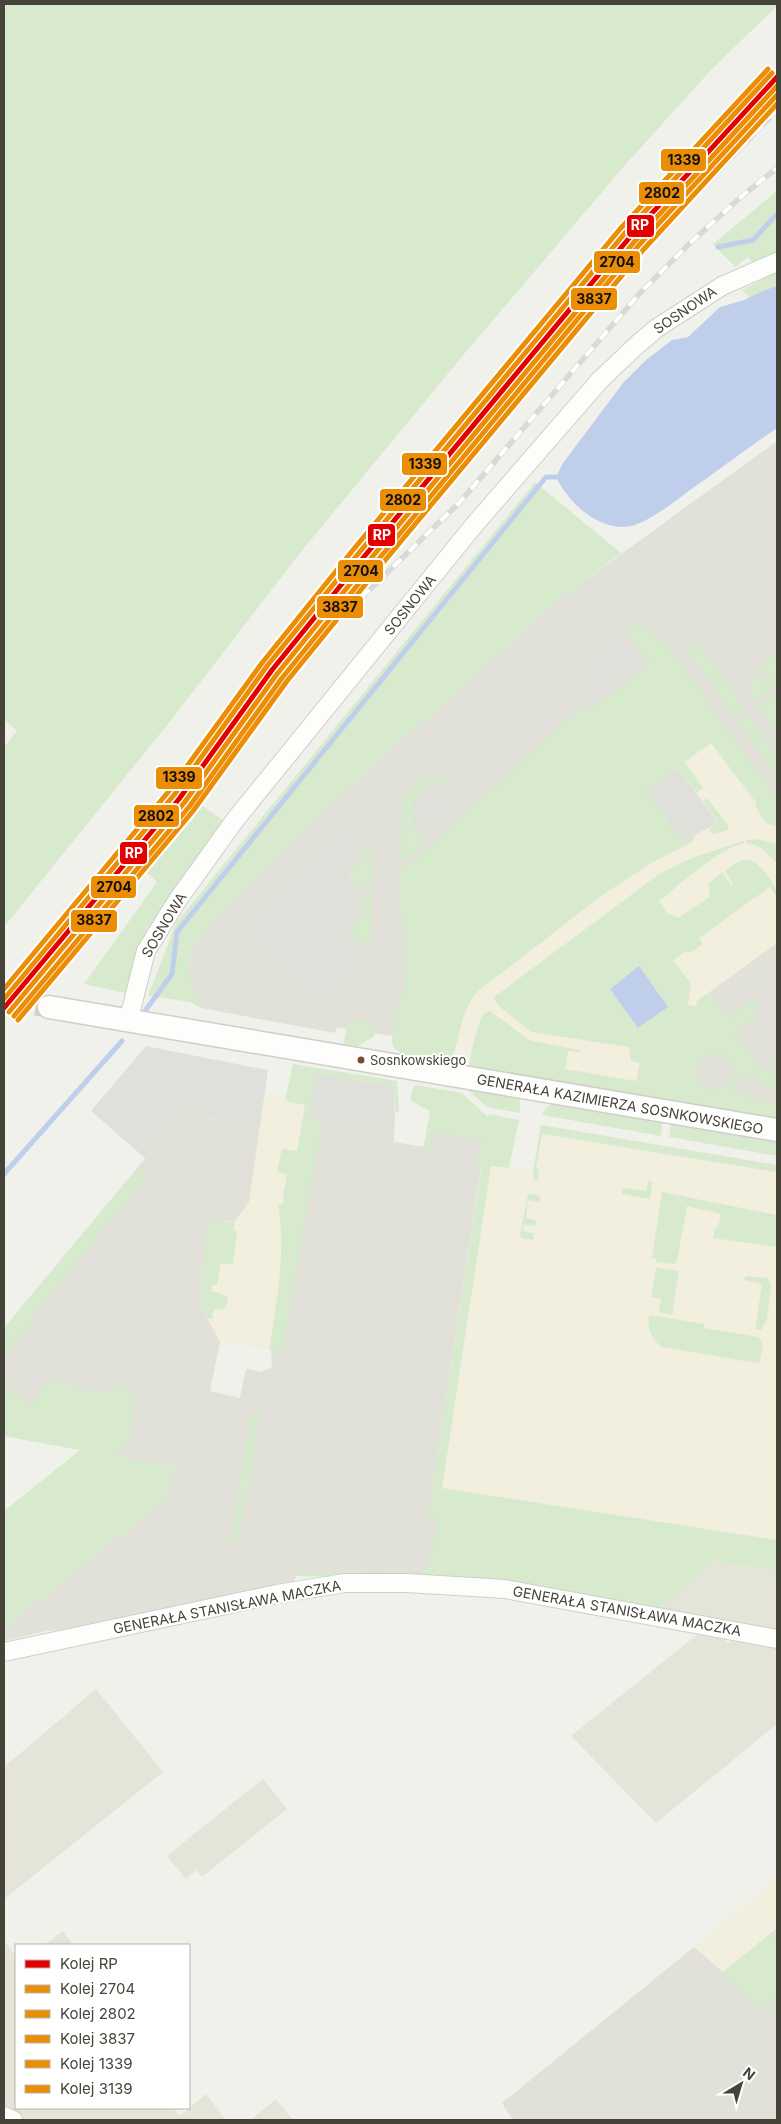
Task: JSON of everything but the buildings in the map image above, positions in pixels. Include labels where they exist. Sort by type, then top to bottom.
[{"type":"street","name":"SOSNOWA","points":[[128,1022],[146,951],[178,900],[235,820],[482,517],[600,380],[644,339],[663,323],[722,286],[777,262]]},
{"type":"street","name":"GENERAŁA KAZIMIERZA SOSNKOWSKIEGO","points":[[49,1007],[128,1022],[777,1130]]},
{"type":"street","name":"GENERAŁA STANISŁAWA MACZKA","points":[[4,1652],[277,1594],[345,1583],[407,1583],[505,1589],[777,1639]]},
{"type":"street","points":[[4,2116],[13,2120]]},
{"type":"shaded area","points":[[777,441],[777,811],[667,664],[506,964],[391,1036],[337,1027],[335,1033],[201,1008],[188,978],[191,951],[213,920],[335,800],[566,594]]},
{"type":"shaded area","points":[[621,634],[647,666],[593,708],[585,697],[589,692],[573,672]]},
{"type":"shaded area","points":[[667,664],[777,811],[777,943],[697,1001],[682,1092],[484,1059],[479,1052],[447,1046],[404,1045]]},
{"type":"shaded area","points":[[678,768],[718,823],[683,841],[647,792]]},
{"type":"shaded area","points":[[438,778],[455,798],[465,790],[472,799],[427,840],[410,820],[418,812],[411,803]]},
{"type":"shaded area","points":[[356,813],[364,823],[345,841],[364,859],[347,877],[366,896],[357,905],[365,913],[348,931],[366,950],[358,957],[365,967],[324,1008],[241,925]]},
{"type":"shaded area","points":[[777,943],[777,1108],[682,1092],[697,1001]]},
{"type":"shaded area","points":[[146,1046],[268,1070],[260,1126],[184,1113],[145,1158],[91,1111]]},
{"type":"shaded area","points":[[315,1073],[395,1112],[394,1142],[424,1147],[430,1111],[416,1103],[488,1120],[429,1512],[442,1515],[432,1579],[296,1576],[291,1586],[140,1622],[46,1631],[4,1641],[4,1629],[165,1500],[175,1467],[4,1436],[4,1328],[183,1113],[260,1126],[249,1202],[234,1222],[215,1220],[207,1226],[199,1303],[220,1342],[210,1391],[240,1398],[247,1369],[261,1372],[272,1367],[271,1350]]},
{"type":"shaded area","points":[[315,1073],[394,1086],[394,1131],[309,1117]]},
{"type":"shaded area","points":[[265,1094],[285,1097],[285,1099],[310,1106],[271,1350],[219,1341],[199,1303],[207,1226],[249,1202]]},
{"type":"shaded area","points":[[542,1125],[777,1165],[777,1572],[442,1515],[439,1447],[482,1164],[534,1172]]},
{"type":"shaded area","points":[[715,1561],[777,1572],[777,1634],[655,1611]]},
{"type":"shaded area","points":[[703,1630],[722,1635],[727,1642],[738,1641],[777,1649],[777,1724],[656,1823],[571,1736]]},
{"type":"shaded area","points":[[96,1689],[163,1772],[4,1899],[4,1767]]},
{"type":"shaded area","points":[[263,1779],[287,1809],[202,1877],[196,1870],[186,1879],[167,1856]]},
{"type":"shaded area","points":[[777,1878],[777,1928],[723,1972],[694,1947]]},
{"type":"shaded area","points":[[777,1928],[777,2120],[513,2120],[502,2103],[694,1947],[723,1972]]},
{"type":"shaded area","points":[[63,1931],[72,1944],[45,1944]]},
{"type":"shaded area","points":[[4,1941],[15,1955],[15,2109],[174,2109],[180,2116],[206,2094],[226,2120],[4,2120]]},
{"type":"shaded area","points":[[276,2099],[293,2120],[251,2120]]},
{"type":"green space","points":[[4,4],[777,4],[777,6],[711,70],[626,164],[465,353],[300,553],[172,719],[4,927],[4,747],[17,731],[4,719]]},
{"type":"green space","points":[[777,191],[777,256],[756,266],[748,257],[735,267],[713,244]]},
{"type":"green space","points":[[777,272],[777,325],[742,290]]},
{"type":"green space","points":[[535,482],[621,553],[566,594],[335,800],[213,920],[191,951],[188,978],[201,1008],[191,1002],[148,996],[176,923]]},
{"type":"green space","points":[[631,624],[651,632],[661,642],[664,640],[777,798],[777,826],[767,824],[755,806],[757,804],[711,743],[685,762],[703,788],[697,793],[678,768],[684,840],[692,834],[695,837],[692,842],[653,862],[604,894],[478,991],[466,1010],[455,1050],[446,1066],[407,1058],[394,1048],[392,1042],[392,1026],[404,988],[406,973],[406,933],[399,906],[400,872],[584,705],[589,711],[650,663],[623,629]]},
{"type":"green space","points":[[693,645],[704,651],[745,709],[734,717],[687,651],[688,646]]},
{"type":"green space","points":[[777,650],[777,691],[761,668]]},
{"type":"green space","points":[[756,668],[771,690],[754,702],[750,688]]},
{"type":"green space","points":[[773,693],[777,698],[777,734],[757,705]]},
{"type":"green space","points":[[747,713],[777,756],[777,777],[737,721]]},
{"type":"green space","points":[[432,775],[444,776],[447,785],[445,787],[438,779],[419,812],[410,819],[427,840],[400,865],[401,807],[403,801],[412,786]]},
{"type":"green space","points":[[707,798],[728,825],[728,830],[714,834],[710,832],[710,829],[718,822],[703,801]]},
{"type":"green space","points":[[194,800],[227,823],[139,948],[125,993],[84,984],[157,882],[139,866]]},
{"type":"green space","points":[[755,839],[777,844],[777,863],[760,847],[747,843],[746,840]]},
{"type":"green space","points":[[743,841],[744,843],[722,852],[659,901],[667,913],[678,918],[710,897],[708,884],[722,872],[731,885],[733,884],[725,871],[743,860],[752,861],[762,868],[773,883],[777,894],[777,897],[770,887],[699,938],[703,944],[690,953],[686,951],[673,961],[691,983],[688,1005],[696,1006],[697,1001],[710,992],[729,1017],[755,998],[757,1004],[756,1014],[749,1022],[735,1032],[764,1071],[770,1067],[777,1076],[771,1091],[764,1087],[765,1084],[741,1073],[734,1088],[763,1102],[777,1104],[777,1122],[469,1070],[472,1049],[480,1021],[483,1014],[490,1011],[529,1040],[579,1050],[580,1053],[568,1051],[565,1069],[636,1081],[640,1063],[631,1061],[629,1047],[531,1032],[501,1008],[493,998],[659,874],[692,858]],"holes":[[[711,1054],[722,1056],[729,1063],[731,1070],[731,1077],[728,1083],[716,1089],[708,1088],[699,1083],[696,1074],[699,1062]]]},
{"type":"green space","points":[[363,851],[370,852],[373,858],[373,878],[361,891],[347,877],[364,859],[359,854]]},
{"type":"green space","points":[[372,885],[371,937],[363,946],[348,931],[365,913],[357,905]]},
{"type":"green space","points":[[348,1019],[375,1023],[374,1036],[357,1047],[343,1047]]},
{"type":"green space","points":[[293,1064],[397,1081],[399,1112],[395,1112],[394,1086],[315,1073],[309,1116],[323,1119],[282,1352],[269,1350],[280,1277],[281,1241],[278,1204],[283,1205],[287,1175],[277,1171],[282,1149],[297,1151],[305,1105],[288,1102],[285,1099]]},
{"type":"green space","points":[[415,1085],[462,1093],[488,1117],[489,1114],[519,1120],[509,1168],[491,1166],[442,1488],[777,1540],[777,1572],[715,1561],[655,1611],[432,1579],[296,1576],[296,1571],[420,1574],[429,1566],[437,1519],[423,1516],[424,1511],[429,1512],[481,1169],[476,1168],[481,1140],[432,1132],[429,1150],[423,1150],[430,1111],[411,1101],[411,1093]]},
{"type":"green space","points":[[463,1086],[514,1094],[520,1101],[520,1113],[487,1107]]},
{"type":"green space","points":[[555,1102],[660,1118],[662,1124],[661,1136],[542,1115],[546,1108]]},
{"type":"green space","points":[[675,1122],[777,1138],[777,1156],[669,1137],[671,1124]]},
{"type":"green space","points":[[541,1125],[777,1165],[777,1172],[542,1134],[536,1168],[539,1170],[538,1180],[534,1181],[533,1172]]},
{"type":"green space","points":[[138,1167],[148,1175],[33,1316],[35,1318],[4,1357],[4,1328]]},
{"type":"green space","points":[[649,1180],[652,1182],[650,1199],[622,1194],[623,1188],[646,1191]]},
{"type":"green space","points":[[662,1192],[777,1215],[777,1247],[713,1238],[715,1227],[718,1227],[721,1214],[687,1206],[677,1262],[674,1264],[656,1262],[656,1259],[652,1258]]},
{"type":"green space","points":[[528,1194],[538,1195],[541,1198],[539,1202],[528,1200],[526,1218],[535,1220],[537,1223],[534,1226],[524,1225],[523,1231],[534,1234],[533,1240],[522,1238],[520,1235]]},
{"type":"green space","points":[[215,1220],[235,1223],[233,1230],[237,1231],[233,1265],[221,1263],[217,1285],[212,1285],[211,1291],[228,1296],[226,1307],[221,1310],[214,1309],[212,1319],[208,1319],[199,1303],[207,1226]]},
{"type":"green space","points":[[656,1267],[679,1271],[672,1315],[659,1312],[661,1299],[651,1297]]},
{"type":"green space","points":[[746,1276],[767,1278],[771,1285],[767,1320],[761,1330],[755,1329],[762,1284],[744,1280]]},
{"type":"green space","points":[[649,1315],[704,1324],[704,1328],[758,1337],[763,1343],[760,1361],[756,1363],[661,1347],[650,1332]]},
{"type":"green space","points":[[63,1381],[98,1392],[120,1385],[135,1397],[129,1440],[114,1456],[175,1467],[165,1500],[4,1629],[4,1511],[80,1450],[4,1436],[4,1385],[31,1405],[47,1382]]},
{"type":"green space","points":[[261,1413],[238,1543],[230,1541],[251,1416]]},
{"type":"green space","points":[[770,1934],[777,1942],[777,1997],[769,2006],[759,2007],[722,1973]]},
{"type":"water","points":[[777,286],[777,428],[663,510],[635,525],[611,526],[588,515],[578,507],[556,477],[563,463],[623,383],[646,360],[672,340],[688,337],[720,307],[744,300]]},
{"type":"water","points":[[639,966],[668,1007],[638,1028],[610,989]]},
{"type":"waterway","points":[[718,247],[753,240],[777,214]]},
{"type":"waterway","points":[[145,1011],[172,974],[177,932],[546,477],[556,477]]},
{"type":"waterway","points":[[4,1174],[122,1041]]},
{"type":"tunnel","points":[[4,998],[49,1007]]},
{"type":"railway","points":[[179,799],[617,279],[777,110]]},
{"type":"railway","points":[[330,628],[459,503],[640,293],[690,243],[742,196],[777,168]]},
{"type":"railway","points":[[4,1008],[55,947]]},
{"type":"rail line","name":"1339","points":[[4,989],[169,791],[262,663],[353,550],[620,229],[768,69]]},
{"type":"rail line","name":"2802","points":[[4,999],[174,795],[267,666],[358,554],[625,233],[772,73]]},
{"type":"rail line","name":"RP","points":[[4,1008],[179,799],[272,670],[363,558],[630,237],[777,77]]},
{"type":"rail line","name":"2704","points":[[9,1012],[184,803],[277,674],[368,562],[635,241],[777,86]]},
{"type":"rail line","name":"3837","points":[[14,1016],[189,807],[282,678],[373,566],[639,245],[777,95]]},
{"type":"rail line","name":"3139","points":[[18,1020],[193,811],[287,681],[377,570],[644,249],[777,104]]},
{"type":"place","name":"Sosnkowskiego","points":[[361,1060]]}]
